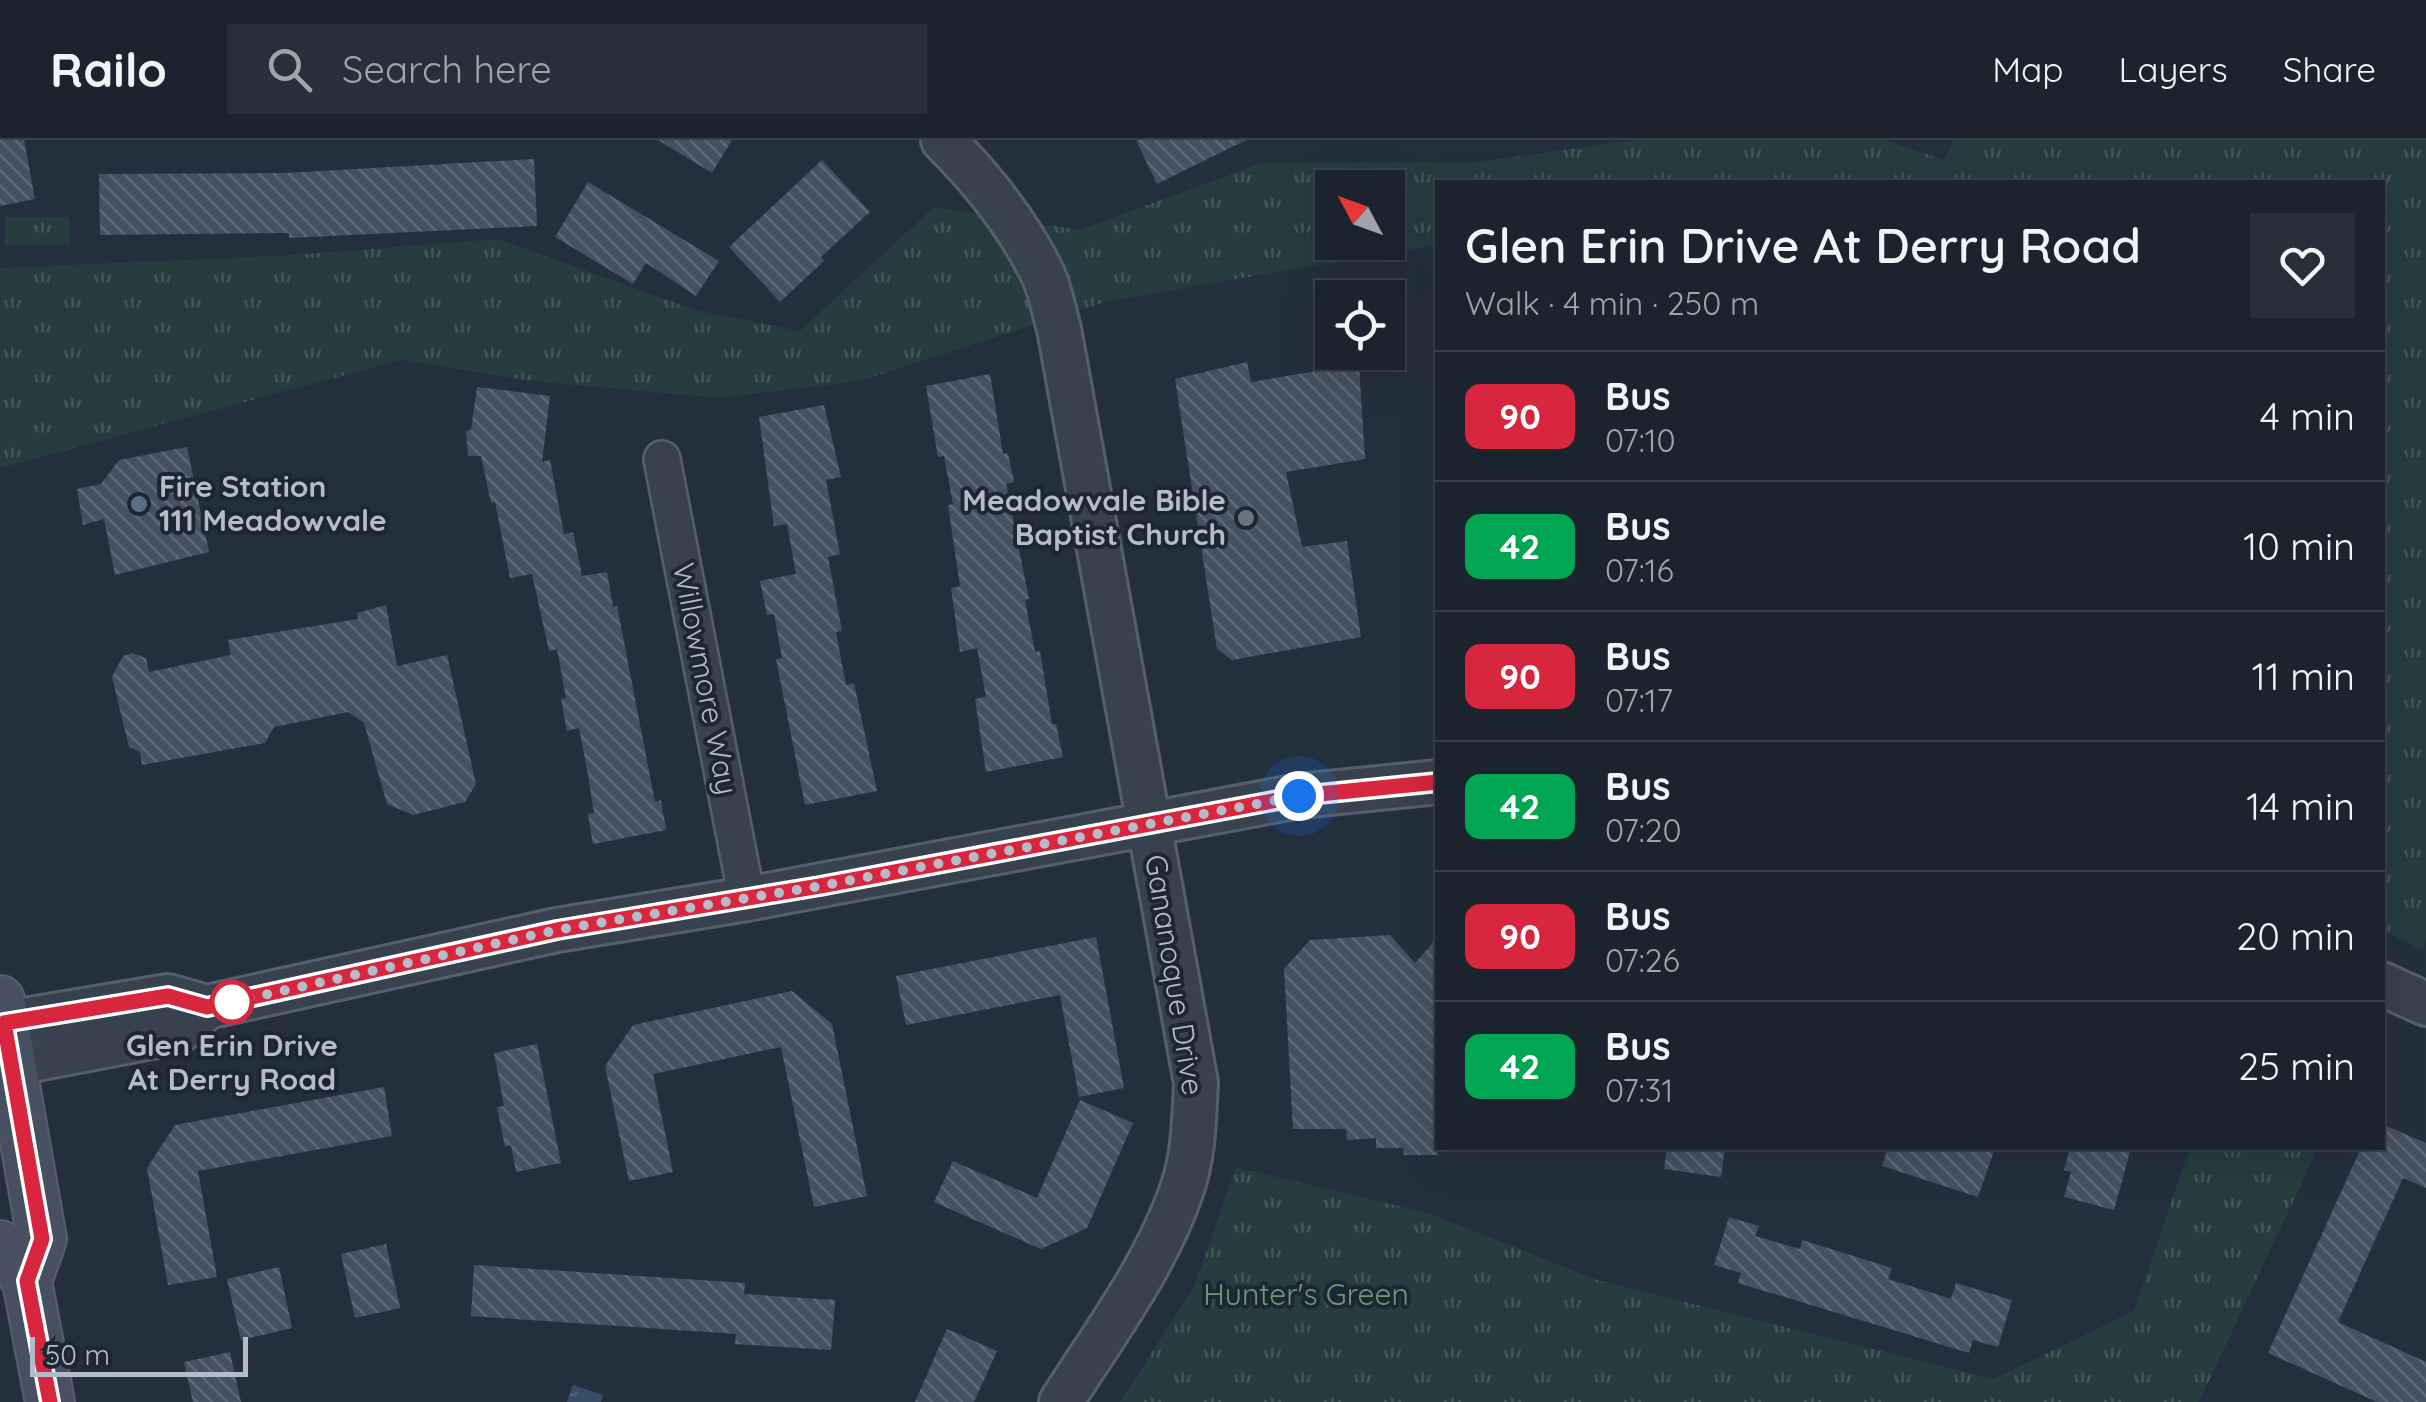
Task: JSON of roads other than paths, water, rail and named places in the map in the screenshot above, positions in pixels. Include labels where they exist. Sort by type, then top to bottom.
[{"type":"main road","points":[[3,1035],[42,1239],[14,1263],[50,1402]]},
{"type":"street","name":"Gananoque Drive","points":[[943,140],[973,170],[1010,220],[1045,280],[1059,329],[1196,1083],[1191,1154],[1176,1203],[1131,1294],[1061,1402]]},
{"type":"street","name":"Willowmore Way","points":[[662,458],[747,899]]},
{"type":"street","points":[[3,1035],[178,1032],[207,1007],[557,930],[747,899],[1299,796],[1435,782]]},
{"type":"street","points":[[2385,985],[2426,1004]]},
{"type":"water","points":[[573,1385],[603,1395],[601,1402],[567,1402]]},
{"type":"place","name":"Fire Station 111 Meadowvale","points":[[139,504]]},
{"type":"place","name":"Meadowvale Bible Baptist Church","points":[[1246,518]]},
{"type":"place","name":"Glen Erin Drive At Derry Road","points":[[232,1002]]},
{"type":"park label","name":"Hunter's Green","points":[[1306,1295]]}]
